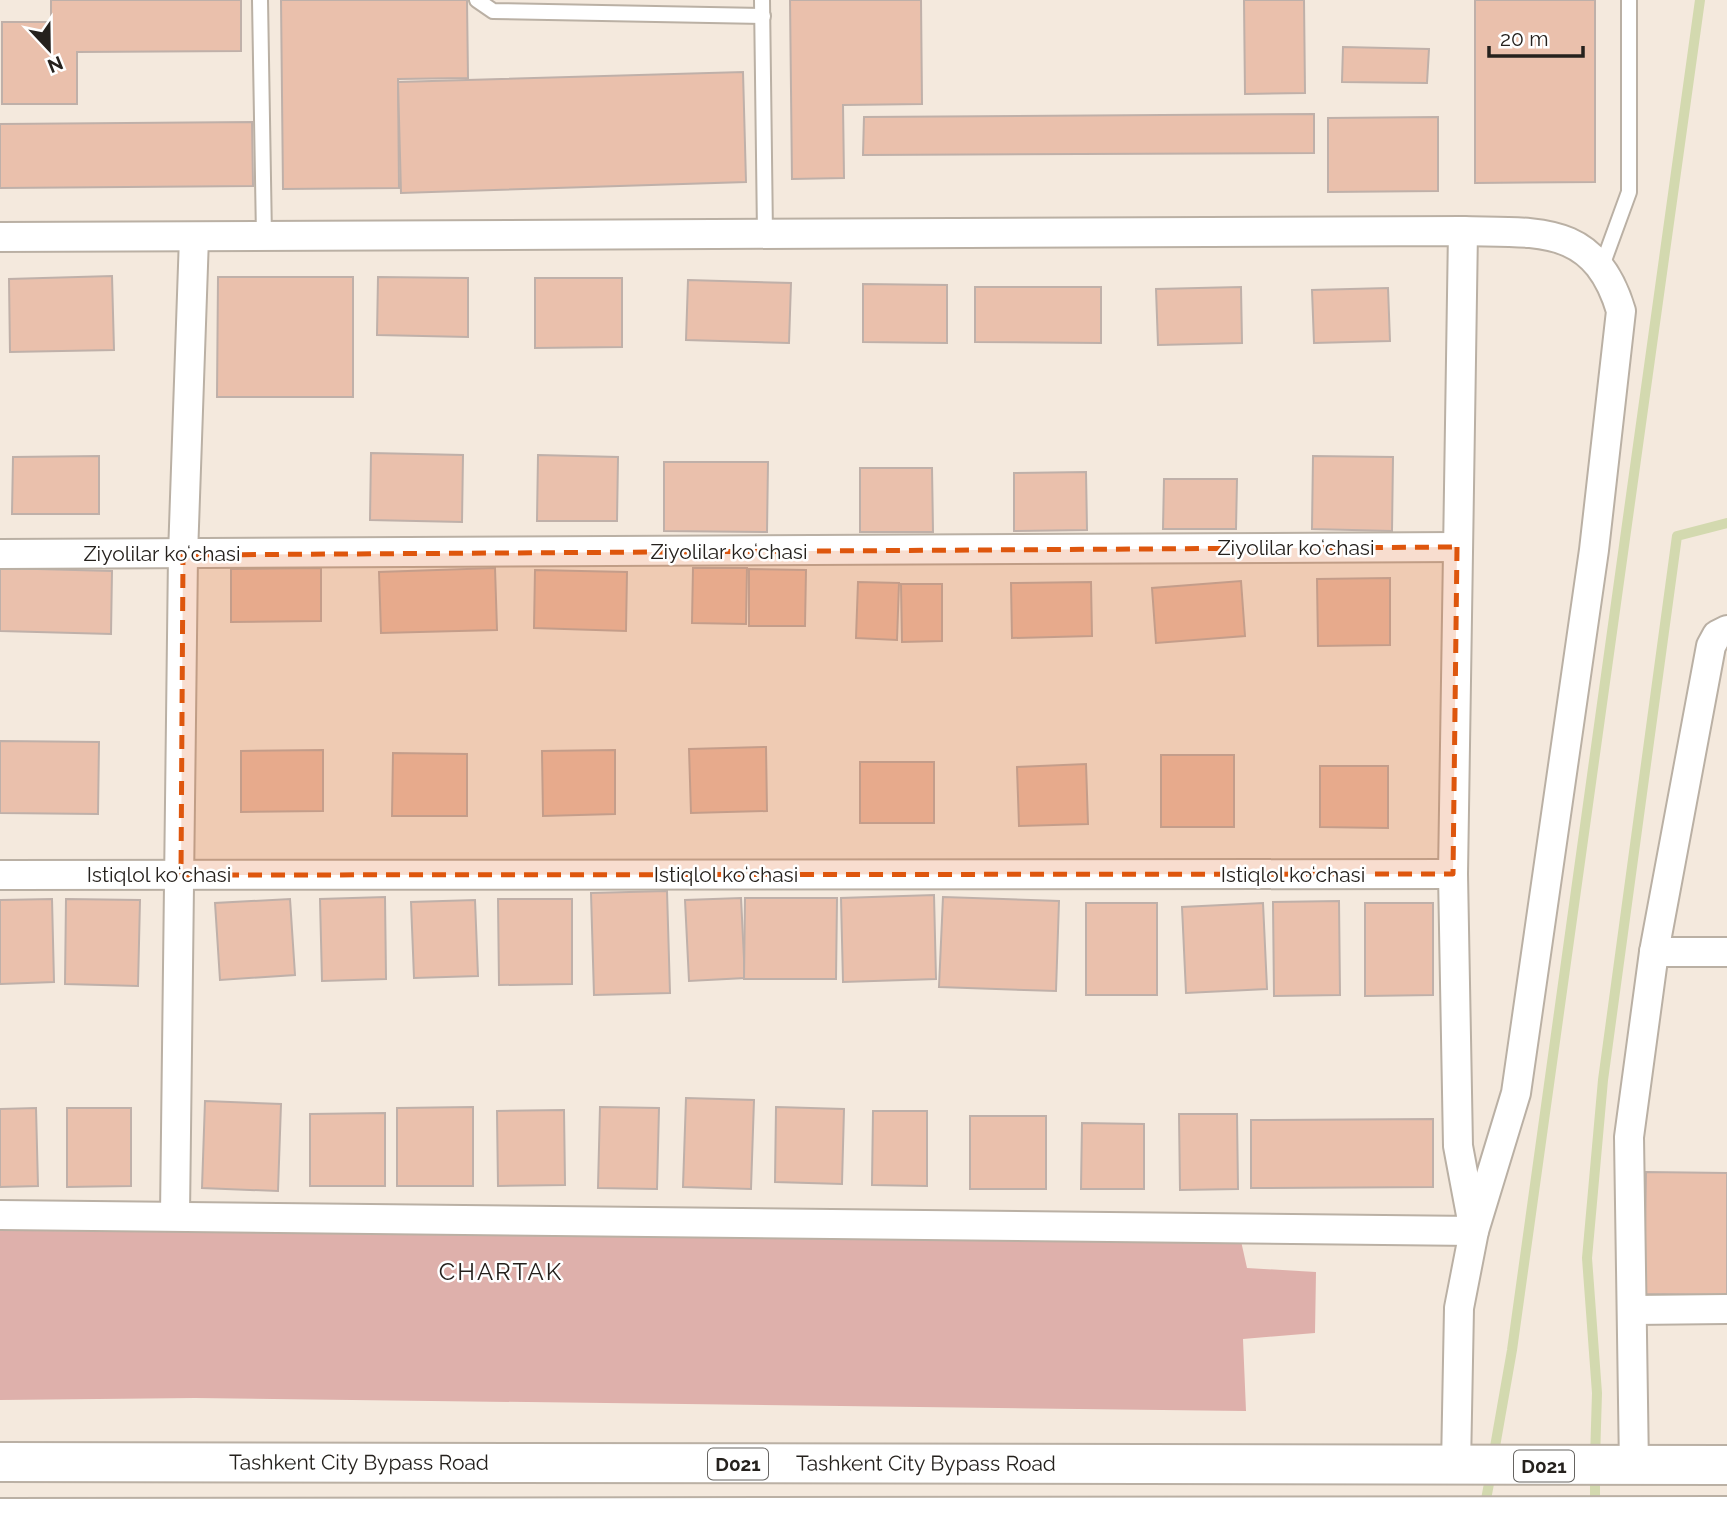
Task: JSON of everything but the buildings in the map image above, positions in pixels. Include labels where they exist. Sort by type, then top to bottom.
[{"type":"highway","name":"Tashkent City Bypass Road","points":[[0,1462],[1623,1467],[1727,1465]]},
{"type":"highway","points":[[0,1518],[896,1525],[1467,1514],[1631,1521],[1727,1516]]},
{"type":"street","points":[[1463,231],[1453,874],[1458,1146],[1474,1231]]},
{"type":"street","points":[[0,237],[1463,231],[1534,233],[1560,237],[1581,248],[1602,266],[1614,287],[1621,311],[1594,550],[1516,1093],[1474,1231],[1459,1308],[1466,1466]]},
{"type":"street","points":[[175,1215],[183,555],[194,237]]},
{"type":"street","name":"Ziyolilar koʻchasi","points":[[0,554],[1457,547]]},
{"type":"street","points":[[1623,1467],[1633,1310],[1629,1137],[1654,952],[1711,646],[1717,635],[1727,630]]},
{"type":"street","name":"Istiqlol koʻchasi","points":[[0,875],[1453,874]]},
{"type":"street","points":[[1654,952],[1727,952]]},
{"type":"street","points":[[0,1215],[1474,1231]]},
{"type":"street","points":[[1633,1310],[1727,1309]]},
{"type":"lane","points":[[260,0],[264,237]]},
{"type":"lane","points":[[477,0],[493,11],[763,16]]},
{"type":"lane","points":[[762,0],[765,234]]},
{"type":"lane","points":[[1602,266],[1629,192],[1629,0]]},
{"type":"highlighted area","points":[[1457,547],[1453,874],[181,875],[183,555]]},
{"type":"shaded area","points":[[0,1231],[1239,1232],[1247,1268],[1316,1272],[1315,1333],[1243,1339],[1246,1411],[195,1398],[0,1400]]},
{"type":"waterway","points":[[1493,1458],[1512,1350],[1700,0]]},
{"type":"waterway","points":[[1595,1459],[1597,1393],[1587,1258],[1603,1080],[1677,536],[1727,523]]},
{"type":"waterway","points":[[1484,1510],[1491,1473]]},
{"type":"waterway","points":[[1595,1474],[1595,1508]]},
{"type":"district","name":"CHARTAK","points":[[501,1272]]}]
